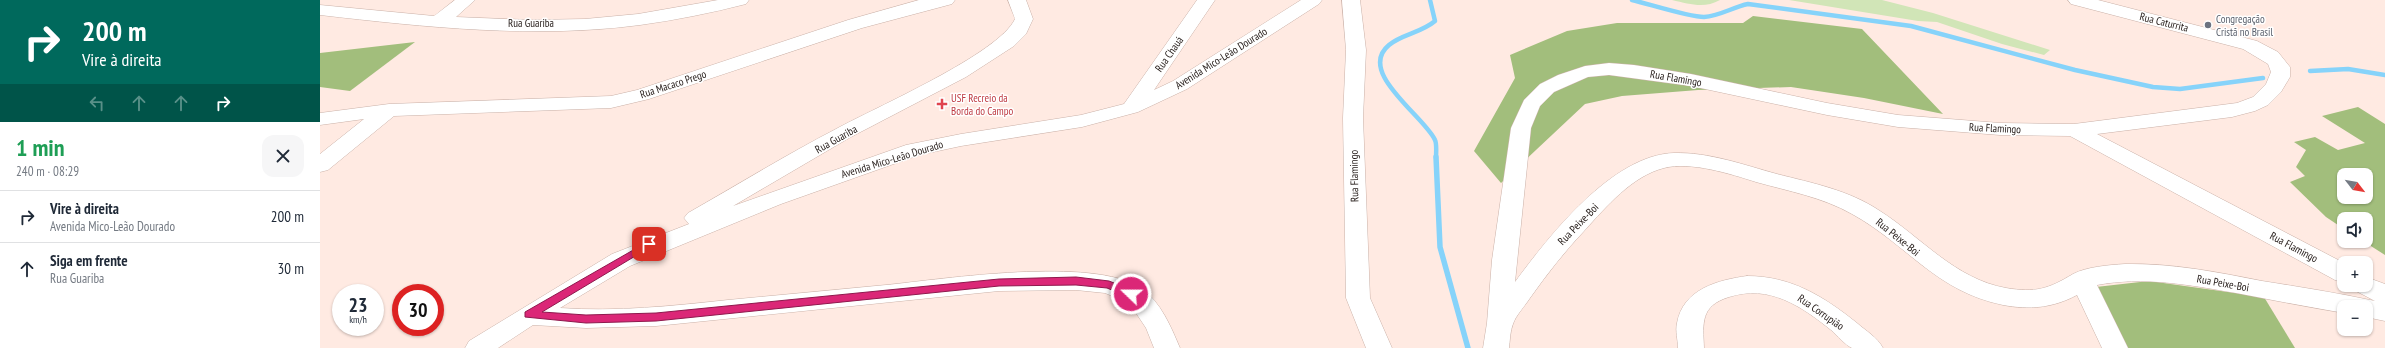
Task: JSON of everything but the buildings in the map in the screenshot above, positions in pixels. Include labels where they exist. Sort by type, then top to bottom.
[{"type":"street","points":[[439,21],[466,0]]},
{"type":"street","name":"Rua Guariba","points":[[320,10],[439,21],[538,24],[631,22],[679,15],[740,0]]},
{"type":"street","name":"Rua Macaco Prego","points":[[320,119],[389,110],[611,102],[642,95],[855,24],[925,4],[946,0]]},
{"type":"street","name":"Rua Guariba","points":[[621,260],[842,134],[959,73],[1007,42],[1019,30],[1024,19],[1017,0]]},
{"type":"street","name":"Rua Chauá","points":[[1131,108],[1206,0]]},
{"type":"street","name":"Avenida Mico-Leão Dourado","points":[[478,348],[529,315],[621,260],[773,199],[914,150],[961,140],[1082,120],[1131,108],[1193,77],[1313,0]]},
{"type":"street","name":"Rua Flamingo","points":[[1351,0],[1356,50],[1353,118],[1358,298],[1379,348]]},
{"type":"street","name":"Rua Caturrita","points":[[2077,0],[2250,45]]},
{"type":"street","name":"Rua Flamingo","points":[[1496,348],[1500,323],[1504,260],[1521,128],[1531,104],[1547,88],[1578,74],[1609,69],[1634,71],[1691,80],[1827,109],[1898,121],[2000,129],[2074,130],[2232,111],[2258,103],[2278,82],[2281,74],[2280,67],[2275,60],[2250,45]]},
{"type":"street","points":[[320,165],[389,110]]},
{"type":"street","name":"Rua Flamingo","points":[[2074,130],[2337,270]]},
{"type":"street","name":"Rua Peixe-Boi","points":[[1500,323],[1518,294],[1539,267],[1580,221],[1624,179],[1648,164],[1664,161],[1687,161],[1714,165],[1837,197],[1874,217],[1930,263],[1952,278],[1991,293],[2036,299],[2068,290],[2082,280],[2121,273],[2154,273],[2205,279],[2337,303]]},
{"type":"street","points":[[2082,280],[2114,348]]},
{"type":"street","points":[[529,315],[586,319],[656,317],[999,282],[1076,281],[1109,285],[1131,294],[1143,304],[1158,326],[1167,348]]},
{"type":"street","name":"Rua Corrupião","points":[[1691,348],[1690,320],[1698,305],[1713,291],[1752,284],[1772,285],[1789,290],[1816,306],[1870,348]]},
{"type":"street","points":[[2373,289],[2385,296]]},
{"type":"street","points":[[2373,309],[2385,312]]},
{"type":"green space","points":[[1672,0],[1720,0],[1714,3],[1697,5]]},
{"type":"green space","points":[[1789,0],[1882,0],[1933,13],[2050,50],[2044,55],[2002,44],[1937,22],[1918,21]]},
{"type":"green space","points":[[1753,16],[1862,29],[1943,114],[1864,98],[1791,87],[1698,90],[1622,96],[1585,104],[1501,183],[1474,151],[1515,78],[1510,55],[1567,31],[1617,23],[1743,23]]},
{"type":"green space","points":[[415,42],[350,91],[320,87],[320,53]]},
{"type":"green space","points":[[2358,107],[2385,124],[2385,255],[2373,247],[2373,212],[2337,212],[2337,224],[2326,217],[2290,182],[2305,176],[2296,167],[2306,150],[2294,142],[2315,137],[2338,150],[2365,143],[2322,116]]},
{"type":"green space","points":[[2149,281],[2264,297],[2295,348],[2125,348],[2096,287]]},
{"type":"waterway","points":[[1430,0],[1435,21],[1430,25],[1400,38],[1389,45],[1381,56],[1381,68],[1386,81],[1396,94],[1429,130],[1435,140],[1436,157]]},
{"type":"waterway","points":[[1632,0],[1679,13],[1704,17],[1716,15],[1748,4],[1911,26],[2075,70],[2153,87],[2180,89],[2263,78]]},
{"type":"waterway","points":[[2310,71],[2348,69],[2385,75]]},
{"type":"waterway","points":[[1436,157],[1440,247],[1468,348]]},
{"type":"place","name":"Congregação Cristã no Brasil","points":[[2208,25]]},
{"type":"place","name":"USF Recreio da Borda do Campo","points":[[942,104]]},
{"type":"route","points":[[649,244],[529,315],[586,319],[656,317],[999,282],[1076,281],[1109,285],[1131,294]]}]
